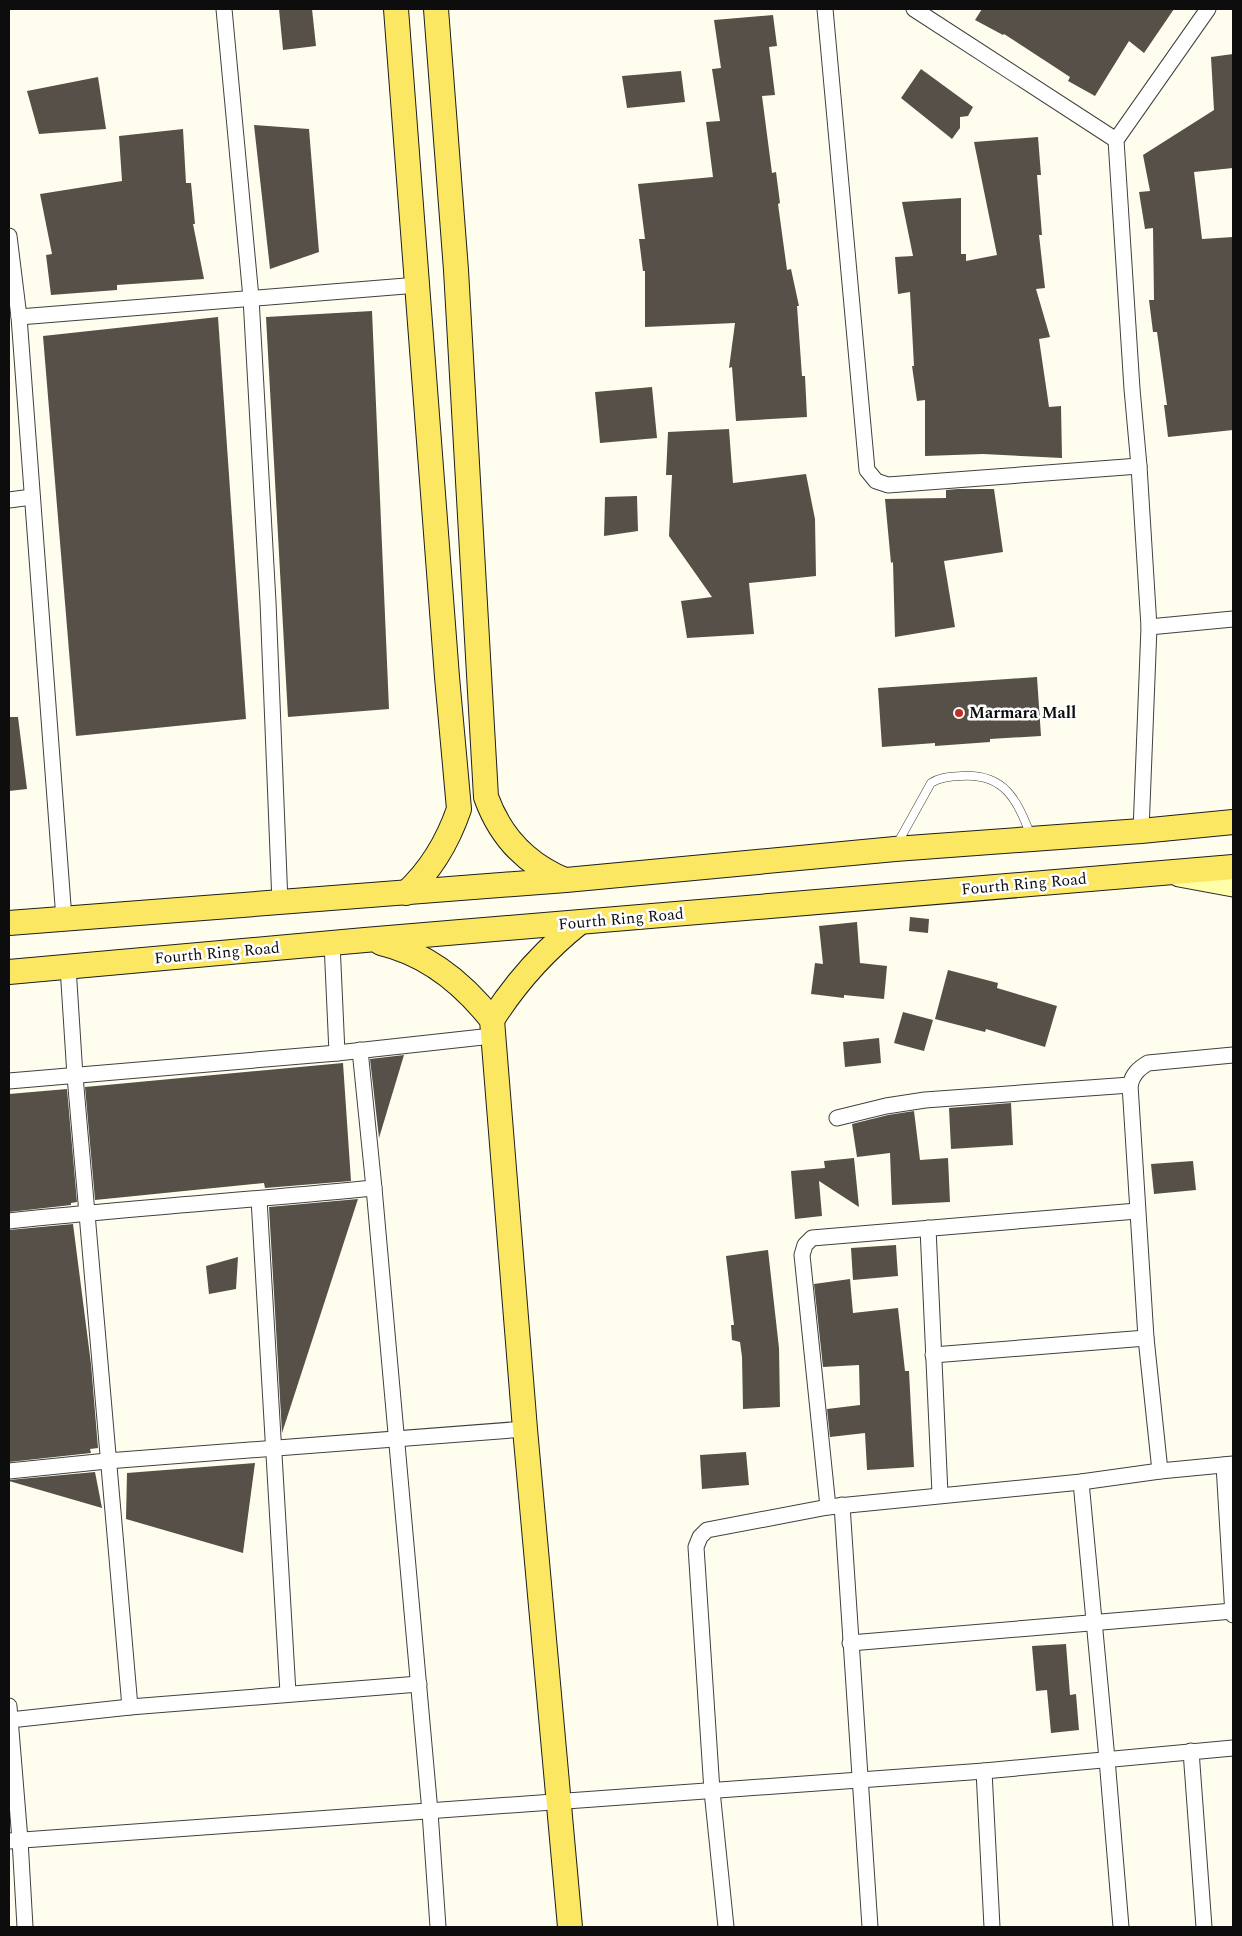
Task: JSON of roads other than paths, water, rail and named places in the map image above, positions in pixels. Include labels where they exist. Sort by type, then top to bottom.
[{"type":"main road","points":[[396,9],[447,676],[459,809],[453,826],[436,857],[406,893]]},
{"type":"main road","points":[[436,9],[456,270],[486,797],[498,825],[516,849],[539,867],[566,880]]},
{"type":"main road","points":[[9,924],[566,880],[895,849],[1141,831],[1233,822]]},
{"type":"main road","name":"Fourth Ring Road","points":[[9,972],[1233,867]]},
{"type":"main road","points":[[492,1028],[531,967],[546,951],[579,923]]},
{"type":"main road","points":[[365,940],[390,946],[414,955],[437,967],[458,982],[476,1000],[492,1028],[525,1429],[570,1927]]},
{"type":"street","points":[[224,9],[251,298],[268,602],[280,903]]},
{"type":"street","points":[[825,9],[867,470],[876,481],[888,485],[1139,466]]},
{"type":"street","points":[[914,9],[1116,140]]},
{"type":"street","points":[[1141,831],[1149,627],[1116,140],[1208,9]]},
{"type":"street","points":[[9,236],[18,317],[64,919]]},
{"type":"street","points":[[18,317],[418,285]]},
{"type":"street","points":[[9,500],[32,497]]},
{"type":"street","points":[[1149,627],[1233,619]]},
{"type":"street","points":[[1159,873],[1233,886]]},
{"type":"street","points":[[332,943],[337,1053]]},
{"type":"street","points":[[68,967],[75,1076],[88,1212],[107,1461],[130,1707]]},
{"type":"street","points":[[9,1081],[337,1053],[492,1028]]},
{"type":"street","points":[[360,1050],[419,1684],[438,1927]]},
{"type":"street","points":[[1160,1470],[1146,1338],[1130,1085],[1133,1075],[1139,1068],[1148,1063],[1233,1055]]},
{"type":"street","points":[[837,1118],[886,1106],[925,1100],[1130,1085]]},
{"type":"street","points":[[9,1221],[88,1212],[374,1188]]},
{"type":"street","points":[[259,1199],[288,1693]]},
{"type":"street","points":[[870,1927],[850,1643],[835,1506],[802,1255],[805,1245],[812,1238],[1137,1211]]},
{"type":"street","points":[[928,1228],[940,1494]]},
{"type":"street","points":[[933,1355],[1146,1338]]},
{"type":"street","points":[[9,1471],[107,1461],[274,1450],[525,1429]]},
{"type":"street","points":[[726,1927],[712,1791],[696,1547],[700,1537],[707,1530],[835,1506],[940,1494],[1081,1482],[1160,1470],[1229,1464],[1233,1615]]},
{"type":"street","points":[[1081,1482],[1107,1759],[1120,1927]]},
{"type":"street","points":[[850,1643],[1233,1611]]},
{"type":"street","points":[[25,1927],[14,1841],[9,1713],[130,1707],[419,1684]]},
{"type":"street","points":[[14,1841],[984,1771],[1233,1748]]},
{"type":"street","points":[[1191,1751],[1204,1927]]},
{"type":"street","points":[[984,1771],[992,1927]]},
{"type":"lane","points":[[895,849],[931,783],[938,778],[975,775],[1001,784],[1010,792],[1021,809],[1032,838]]},
{"type":"place","name":"Marmara Mall","points":[[959,713]]}]
